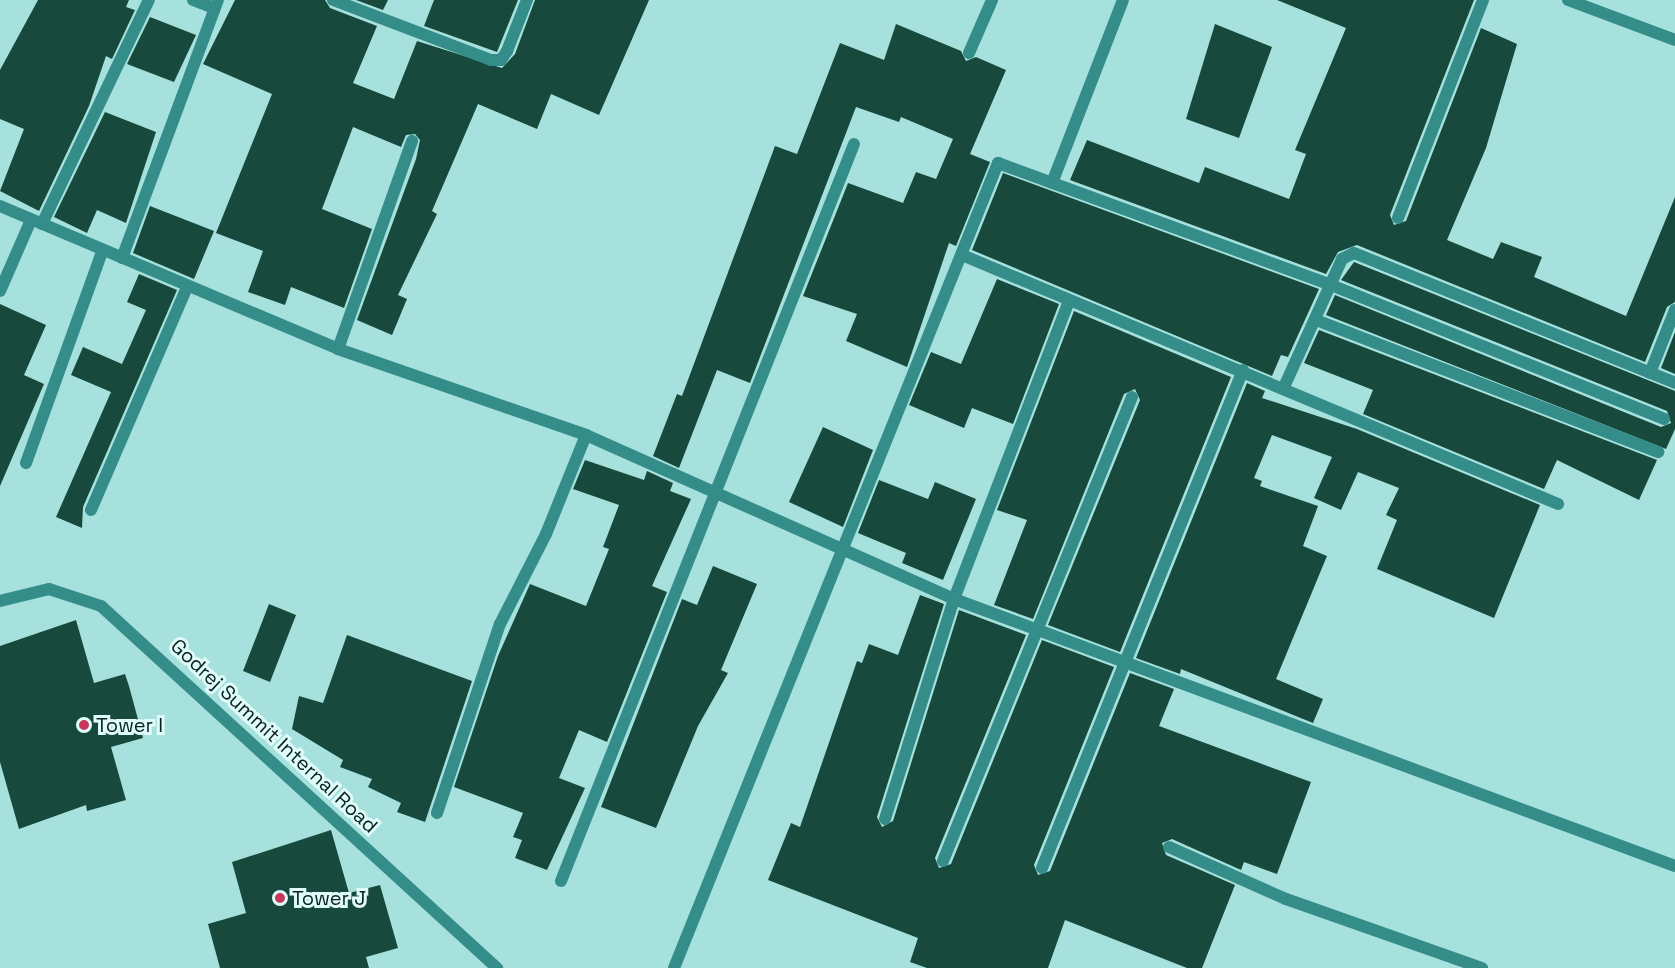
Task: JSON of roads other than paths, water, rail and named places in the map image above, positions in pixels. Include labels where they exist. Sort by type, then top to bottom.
[{"type":"street","points":[[0,291],[149,0]]},
{"type":"street","points":[[122,258],[216,4],[193,0]]},
{"type":"street","points":[[333,0],[490,60],[501,60],[507,51],[527,0]]},
{"type":"street","points":[[969,53],[992,0]]},
{"type":"street","points":[[1052,183],[1123,0]]},
{"type":"street","points":[[1398,218],[1483,0]]},
{"type":"street","points":[[1568,0],[1675,40]]},
{"type":"street","points":[[338,349],[412,141]]},
{"type":"street","points":[[561,881],[718,496],[854,144]]},
{"type":"street","points":[[674,968],[838,552],[998,163],[1331,285],[1664,419]]},
{"type":"street","points":[[0,206],[102,252],[122,258],[338,349],[586,435],[838,552],[954,599],[1126,665],[1675,866]]},
{"type":"street","points":[[26,463],[102,252]]},
{"type":"street","points":[[1284,387],[1342,259],[1354,253],[1675,383]]},
{"type":"street","points":[[962,255],[1069,301],[1284,387],[1558,504]]},
{"type":"street","points":[[91,510],[187,287]]},
{"type":"street","points":[[885,819],[954,599],[1069,301]]},
{"type":"street","points":[[1650,373],[1675,310]]},
{"type":"street","points":[[1316,320],[1658,453]]},
{"type":"street","points":[[1042,868],[1126,665],[1243,370]]},
{"type":"street","points":[[943,861],[1039,631],[1132,398]]},
{"type":"street","points":[[437,813],[500,624],[546,534],[586,435]]},
{"type":"street","name":"Godrej Summit Internal Road","points":[[0,601],[49,589],[101,606],[497,968]]},
{"type":"street","points":[[1169,847],[1286,899],[1482,968]]},
{"type":"place","name":"Tower I","points":[[84,725]]},
{"type":"place","name":"Tower J","points":[[280,898]]}]
